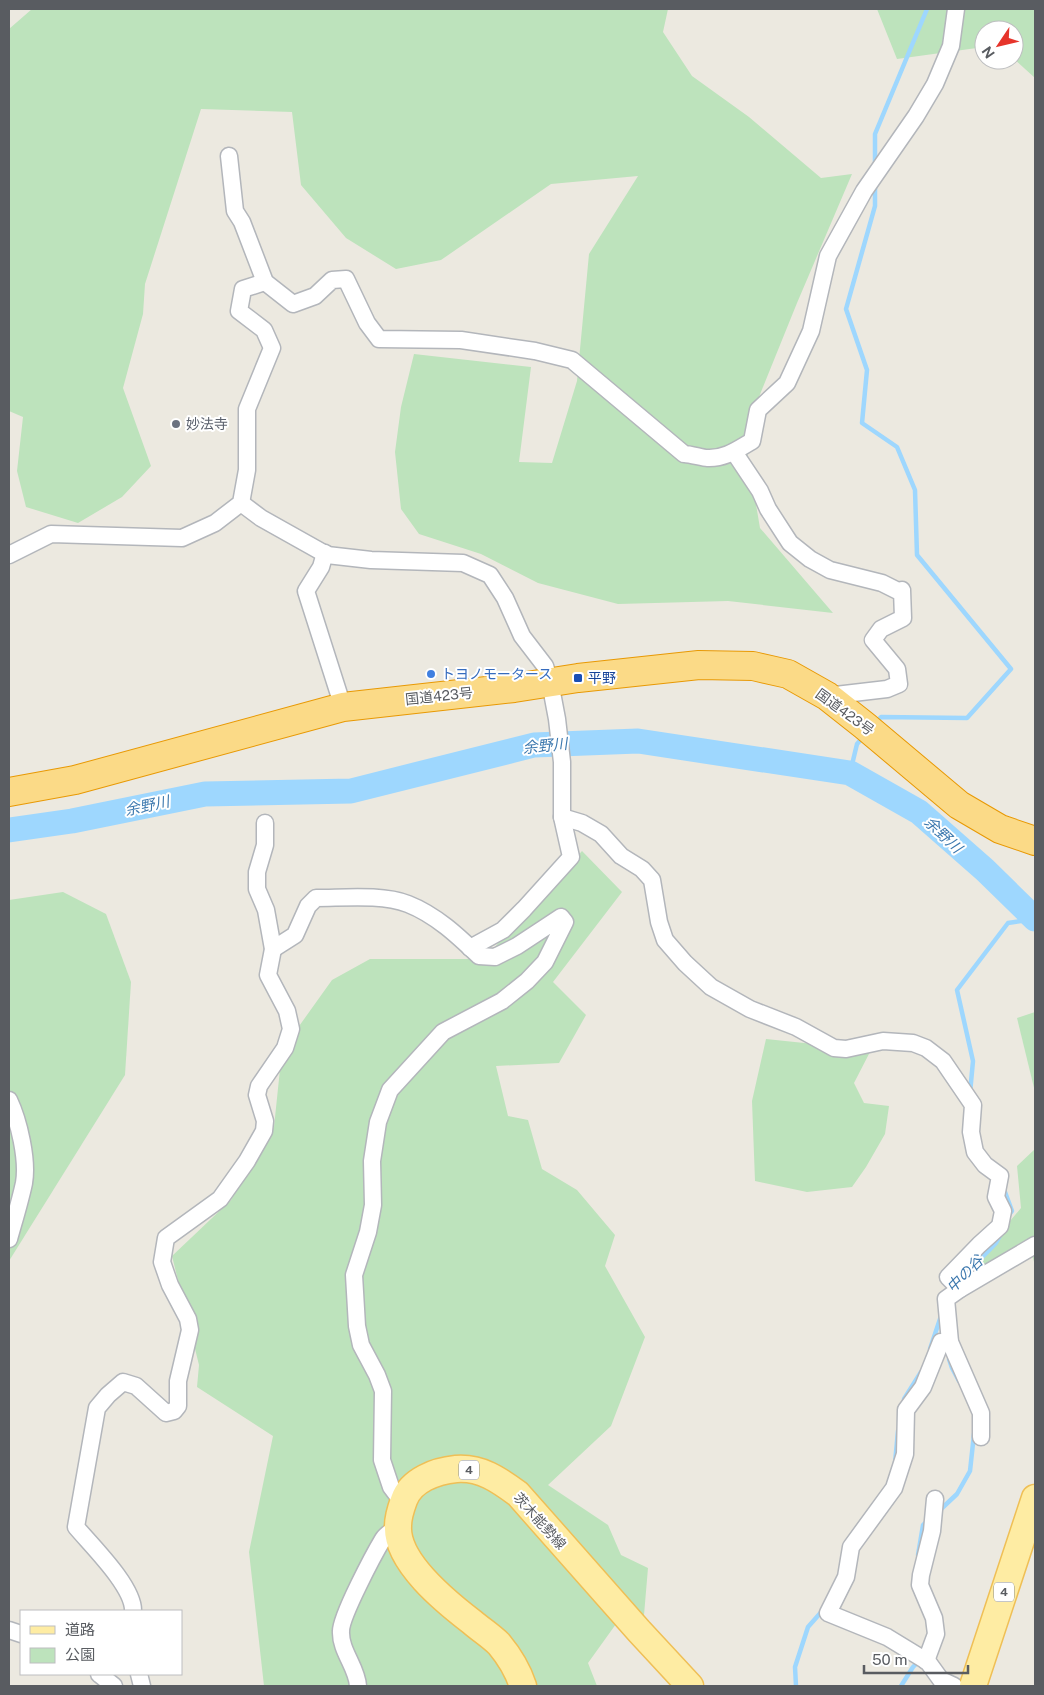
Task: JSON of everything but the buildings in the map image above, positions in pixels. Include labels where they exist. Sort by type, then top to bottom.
[{"type":"highway","name":"国道423号","points":[[9,792],[75,780],[343,707],[699,665],[753,666],[788,674],[827,696],[960,805],[1000,829],[1035,841]]},
{"type":"main road","name":"茨木能勢線","points":[[400,1515],[406,1494],[420,1480],[438,1472],[458,1469],[481,1471],[500,1480],[518,1494],[690,1686]]},
{"type":"main road","name":"4","points":[[973,1686],[1035,1498]]},
{"type":"main road","points":[[400,1515],[400,1543],[415,1570],[451,1606],[498,1643],[519,1673],[523,1686]]},
{"type":"street","points":[[229,156],[235,211],[242,222],[265,282],[293,304],[315,296],[332,280],[346,279],[367,323],[379,339],[461,340],[535,351],[572,360],[684,454],[706,459],[731,454],[752,441],[758,410],[787,383],[811,331],[828,256],[864,191],[916,116],[935,84],[951,46],[956,9]]},
{"type":"street","points":[[9,555],[51,534],[182,538],[214,523],[241,503],[247,470],[247,408],[272,348],[264,330],[239,311],[243,289],[265,282]]},
{"type":"street","points":[[734,452],[760,491],[768,509],[790,543],[810,559],[830,570],[882,583],[898,591],[902,590],[903,618],[881,629],[873,640],[896,669],[899,684],[887,689],[827,696]]},
{"type":"street","points":[[241,503],[261,518],[325,554],[371,560],[462,563],[490,575],[505,598],[522,636],[545,666],[558,719],[562,762],[562,817],[571,857],[524,910],[503,930],[470,948]]},
{"type":"street","points":[[325,554],[321,567],[306,591],[343,707]]},
{"type":"street","points":[[562,817],[582,823],[601,834],[621,856],[642,869],[652,880],[659,922],[665,940],[685,963],[711,987],[750,1009],[796,1028],[834,1048],[846,1049],[883,1041],[913,1042],[926,1048],[943,1061],[973,1105],[972,1132],[974,1152],[985,1166],[1000,1176],[996,1197],[1003,1211],[1000,1226],[948,1278],[960,1289]]},
{"type":"street","points":[[133,1610],[123,1582],[76,1527],[97,1408],[123,1382],[136,1386],[166,1413],[174,1411],[178,1406],[178,1381],[190,1330],[188,1320],[170,1285],[162,1262],[166,1238],[220,1199],[247,1161],[264,1131],[265,1121],[257,1095],[259,1086],[285,1048],[291,1029],[288,1011],[268,975],[273,949],[266,910],[257,889],[257,872],[265,845],[265,823]]},
{"type":"street","points":[[273,949],[295,935],[308,906],[316,898],[389,899],[408,904],[442,922],[479,956],[495,957],[517,946],[561,916],[565,922],[546,962],[527,981],[502,1001],[443,1032],[390,1090],[378,1122],[372,1161],[373,1205],[368,1232],[354,1275],[357,1326],[361,1345],[383,1391],[382,1460],[400,1515],[384,1538],[348,1608],[341,1631],[346,1653],[357,1676],[358,1686]]},
{"type":"street","points":[[9,1100],[20,1135],[25,1161],[24,1182],[9,1239]]},
{"type":"street","points":[[981,1437],[981,1413],[950,1342],[946,1299],[1035,1246]]},
{"type":"street","points":[[950,1342],[941,1342],[923,1387],[906,1410],[905,1454],[894,1488],[851,1547],[846,1577],[828,1613],[887,1637],[926,1661],[941,1680],[954,1686]]},
{"type":"street","points":[[926,1661],[936,1634],[934,1618],[920,1586],[932,1531],[935,1499]]},
{"type":"street","points":[[100,1675],[114,1686]]},
{"type":"green space","points":[[32,9],[668,9],[663,32],[692,76],[749,117],[821,178],[852,174],[744,434],[760,528],[833,613],[728,601],[618,604],[538,583],[481,554],[419,534],[401,509],[395,452],[401,407],[414,354],[531,367],[519,462],[552,463],[577,381],[589,254],[638,176],[551,184],[441,260],[396,269],[346,238],[301,185],[292,112],[201,109],[145,284],[143,314],[123,388],[151,466],[122,497],[78,523],[26,507],[17,471],[23,417],[9,411],[9,29]]},
{"type":"green space","points":[[877,9],[1035,9],[1035,78],[1024,68],[1024,20],[974,20],[974,48],[897,59]]},
{"type":"green space","points":[[582,851],[622,892],[553,982],[586,1015],[559,1063],[496,1066],[508,1116],[528,1120],[542,1169],[577,1190],[615,1235],[605,1266],[645,1337],[611,1426],[548,1485],[608,1525],[621,1555],[648,1568],[644,1615],[616,1624],[588,1663],[597,1686],[264,1686],[249,1552],[273,1436],[197,1387],[199,1365],[172,1256],[231,1200],[274,1127],[282,1050],[332,980],[370,959],[484,959]]},
{"type":"green space","points":[[63,892],[106,914],[131,982],[125,1075],[9,1261],[9,900]]},
{"type":"green space","points":[[1035,1012],[1035,1092],[1017,1018]]},
{"type":"green space","points":[[766,1039],[871,1050],[854,1083],[864,1103],[889,1106],[885,1134],[852,1187],[807,1192],[755,1181],[752,1101]]},
{"type":"green space","points":[[1035,1149],[1035,1266],[1030,1245],[967,1272],[1021,1208],[1017,1166]]},
{"type":"waterway","points":[[875,167],[875,134],[927,9]]},
{"type":"waterway","points":[[875,185],[875,206],[846,309],[867,370],[862,423],[897,447],[915,490],[917,555],[1011,669],[967,718],[881,717],[876,722]]},
{"type":"waterway","points":[[850,773],[857,744],[864,736]]},
{"type":"waterway","name":"余野川","points":[[9,830],[72,821],[205,794],[351,791],[534,745],[638,741],[850,773],[919,812],[985,870],[1035,919]]},
{"type":"waterway","name":"中の谷","points":[[970,1093],[973,1061],[957,990],[1008,923],[1035,919]]},
{"type":"waterway","name":"中の谷","points":[[1002,1189],[1012,1211],[1009,1215]]},
{"type":"waterway","name":"中の谷","points":[[958,1282],[996,1243],[1001,1234]]},
{"type":"waterway","points":[[930,1349],[941,1316]]},
{"type":"waterway","name":"中の谷","points":[[949,1359],[959,1381]]},
{"type":"waterway","points":[[904,1399],[921,1372]]},
{"type":"waterway","points":[[895,1463],[898,1431]]},
{"type":"waterway","name":"中の谷","points":[[940,1510],[957,1494],[970,1471],[974,1434]]},
{"type":"waterway","name":"中の谷","points":[[918,1555],[923,1525],[928,1520]]},
{"type":"waterway","points":[[796,1686],[795,1667],[808,1627],[823,1610]]},
{"type":"waterway","name":"中の谷","points":[[901,1686],[919,1661]]},
{"type":"place","name":"妙法寺","points":[[176,424]]},
{"type":"place","name":"トヨノモータース","points":[[431,674]]},
{"type":"place","name":"平野","points":[[578,678]]}]
